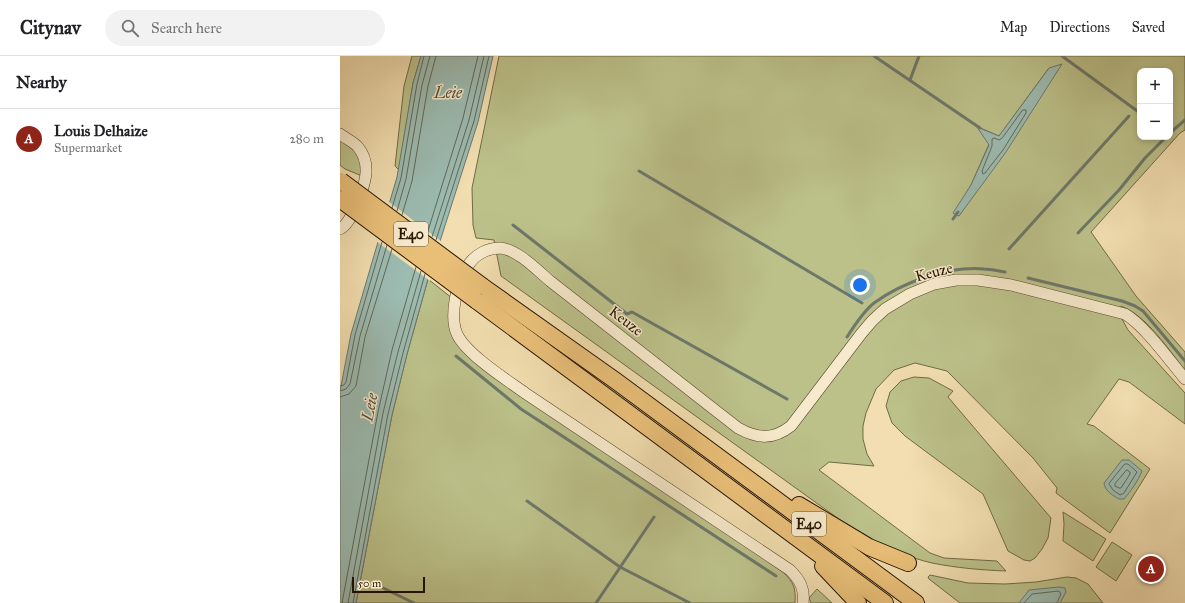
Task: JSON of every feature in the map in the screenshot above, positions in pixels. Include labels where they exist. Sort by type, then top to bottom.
[{"type":"highway","name":"E40","points":[[340,181],[479,294],[807,546],[885,603]]},
{"type":"highway","name":"E40","points":[[340,198],[479,294],[616,381],[916,603]]},
{"type":"highway","points":[[702,446],[869,548],[908,563]]},
{"type":"highway","points":[[807,546],[821,564],[858,603]]},
{"type":"street","points":[[340,134],[358,146],[366,162],[366,176],[362,192],[353,212],[342,228]]},
{"type":"street","name":"Keuze","points":[[803,603],[802,588],[799,579],[790,570],[525,393],[465,346],[454,325],[453,315],[461,280],[469,263],[484,251],[501,248],[521,257],[738,428],[750,434],[761,436],[773,436],[783,432],[791,426],[861,334],[885,309],[910,294],[928,287],[956,280],[978,280],[1011,284],[1125,314],[1142,327],[1185,379]]},
{"type":"green space","points":[[412,56],[421,56],[413,83],[399,170],[395,166],[404,86]]},
{"type":"green space","points":[[499,56],[1185,56],[1185,130],[1180,133],[1091,232],[1136,296],[1185,352],[1185,370],[1164,343],[1140,317],[1121,306],[1122,319],[1128,330],[1185,393],[1185,424],[1129,382],[1119,379],[1087,424],[1094,426],[1150,469],[1110,533],[1056,493],[1057,488],[1033,458],[947,371],[915,363],[894,370],[876,389],[866,413],[863,426],[863,439],[867,454],[874,466],[829,462],[819,470],[930,553],[944,558],[997,561],[1006,571],[932,563],[900,553],[868,540],[501,276],[494,240],[476,238],[473,225],[472,188]],"holes":[[[1049,68],[959,216],[954,213],[971,185],[989,144],[978,127],[999,136]]]},
{"type":"green space","points":[[340,139],[357,154],[362,176],[345,169],[340,165]]},
{"type":"green space","points":[[428,279],[452,298],[453,334],[611,455],[783,572],[794,586],[795,603],[356,603],[392,415]]},
{"type":"green space","points":[[914,377],[929,378],[953,391],[948,397],[1051,518],[1048,538],[1035,558],[1030,561],[1024,560],[1008,551],[983,494],[905,436],[892,423],[886,406],[890,392],[901,381]]},
{"type":"green space","points":[[1063,512],[1106,539],[1093,561],[1063,541]]},
{"type":"green space","points":[[1112,542],[1132,555],[1116,581],[1096,567]]},
{"type":"green space","points":[[930,575],[968,583],[1005,584],[1036,582],[1067,577],[1076,578],[1088,584],[1103,603],[960,603],[929,579],[928,577]]},
{"type":"green space","points":[[817,589],[832,603],[811,603],[809,598]]},
{"type":"water","name":"Leie","points":[[421,56],[493,56],[478,122],[428,279],[407,354],[392,415],[356,603],[340,603],[340,391],[351,334],[397,177],[413,83]]},
{"type":"water","points":[[1062,64],[1006,152],[959,216],[953,213],[971,185],[989,145],[977,127],[999,136],[1049,68]]},
{"type":"water","points":[[1122,460],[1129,460],[1142,471],[1127,496],[1124,499],[1119,499],[1107,491],[1104,483]]},
{"type":"water","points":[[1059,587],[1065,588],[1066,592],[1060,603],[1019,603],[1029,590]]},
{"type":"pier","points":[[388,201],[442,242],[430,281],[376,241]]},
{"type":"waterway","points":[[874,56],[980,128]]},
{"type":"waterway","points":[[910,80],[919,56]]},
{"type":"waterway","points":[[1062,56],[1137,111]]},
{"type":"waterway","points":[[1009,249],[1129,116]]},
{"type":"waterway","points":[[1173,130],[1185,120]]},
{"type":"waterway","points":[[1078,233],[1119,190],[1145,158],[1163,140]]},
{"type":"waterway","points":[[639,171],[862,303]]},
{"type":"waterway","points":[[953,219],[958,212]]},
{"type":"waterway","points":[[513,225],[627,314],[632,312],[787,399]]},
{"type":"waterway","points":[[847,337],[870,306],[898,288],[912,282],[956,270],[987,269],[1005,272]]},
{"type":"waterway","points":[[1028,278],[1122,301],[1135,306],[1143,311],[1185,361]]},
{"type":"waterway","points":[[456,356],[521,409],[776,576]]},
{"type":"waterway","points":[[527,501],[620,567],[690,603]]},
{"type":"waterway","points":[[596,603],[654,517]]},
{"type":"waterway","points":[[379,586],[414,603]]},
{"type":"place","name":"Louis Delhaize","points":[[1151,569]]}]
